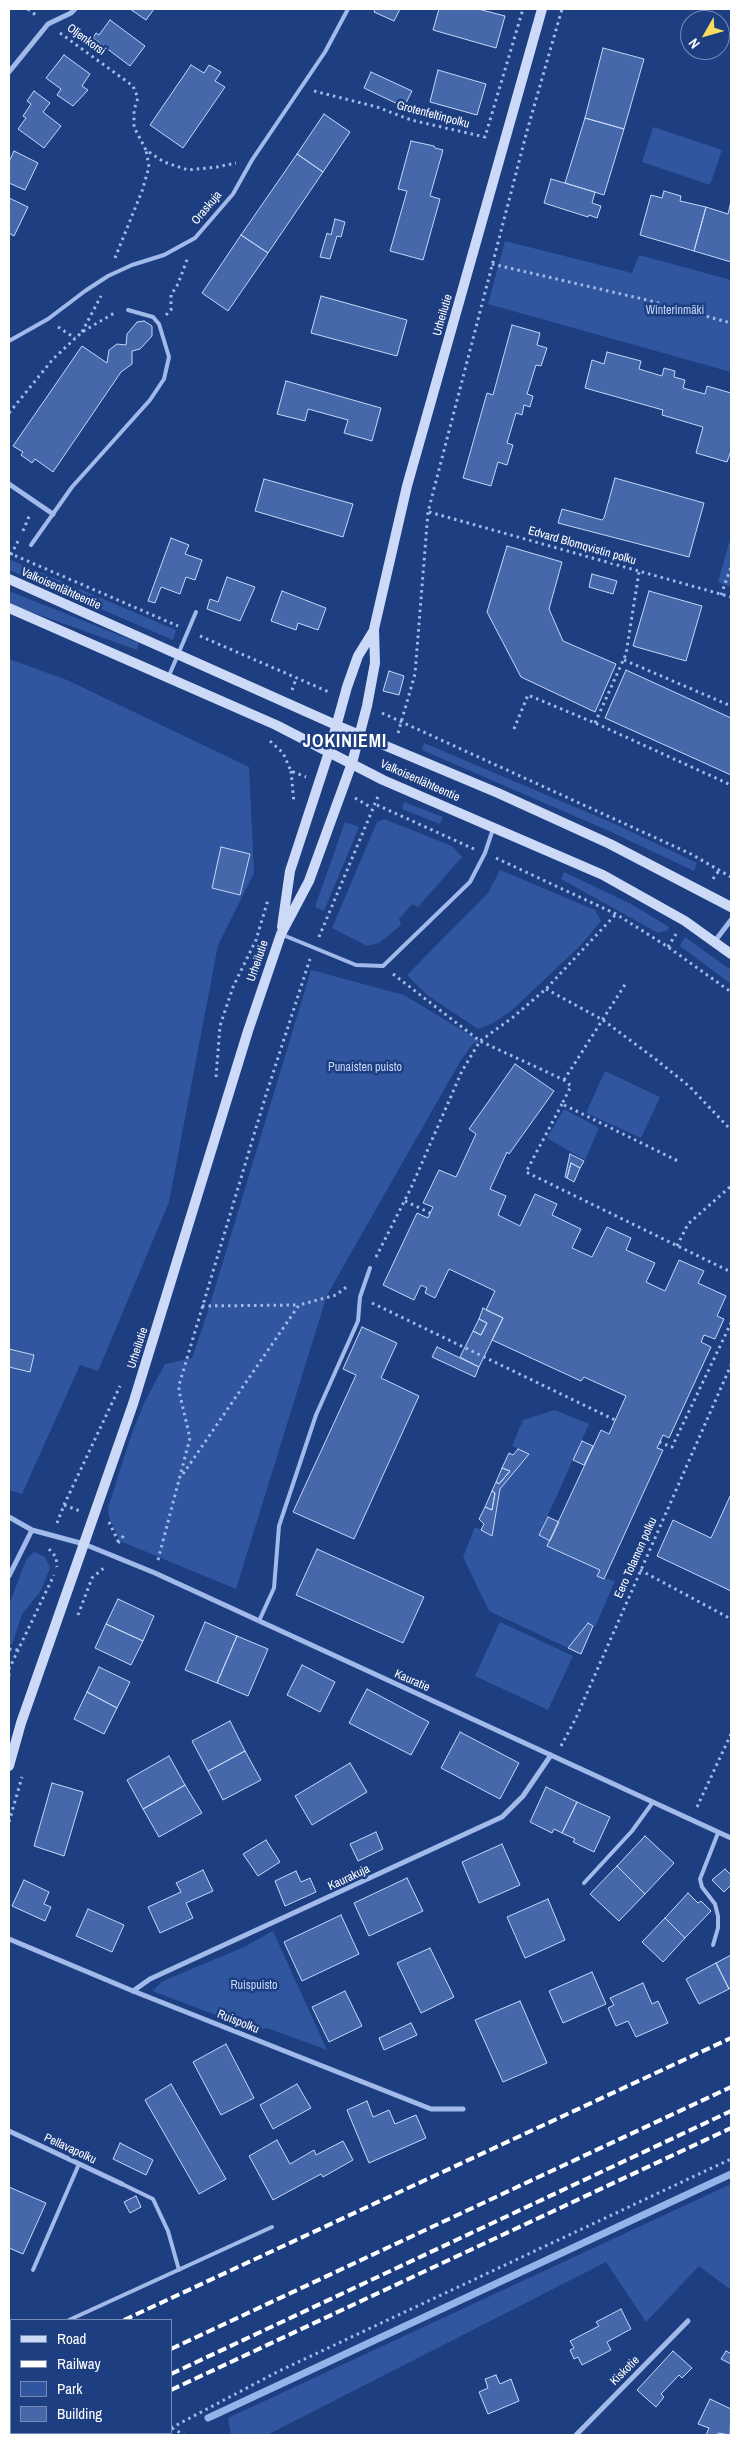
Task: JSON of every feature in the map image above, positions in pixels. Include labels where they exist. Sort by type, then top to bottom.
[{"type":"main road","name":"Urheilutie","points":[[9,1766],[21,1724],[133,1404],[248,1031],[281,934],[309,881],[352,763],[367,706],[374,663],[374,629],[407,486],[542,9]]},
{"type":"main road","name":"Valkoisenlähteentie","points":[[9,579],[336,725],[610,844],[731,906]]},
{"type":"main road","name":"Valkoisenlähteentie","points":[[9,608],[271,722],[383,780],[603,875],[715,941],[731,954]]},
{"type":"main road","name":"Urheilutie","points":[[281,934],[290,871],[358,656],[374,629]]},
{"type":"street","points":[[9,72],[48,24],[71,13],[75,9]]},
{"type":"street","points":[[9,484],[53,514]]},
{"type":"street","points":[[715,941],[731,920]]},
{"type":"street","name":"Kauratie","points":[[9,1517],[32,1530],[84,1544],[155,1573],[731,1838]]},
{"type":"street","points":[[9,1576],[32,1530]]},
{"type":"street","name":"Kaurakuja","points":[[133,1991],[150,1979],[502,1817],[523,1796],[551,1755]]},
{"type":"street","name":"Ruispolku","points":[[9,1939],[133,1991],[431,2109],[463,2109]]},
{"type":"street","name":"Pellavapolku","points":[[9,2131],[122,2184]]},
{"type":"street","name":"Kiskotie","points":[[576,2435],[688,2321]]},
{"type":"lane","name":"Oraskuja","points":[[9,342],[48,319],[85,290],[108,276],[164,255],[196,238],[233,194],[252,160],[325,52],[348,9]]},
{"type":"lane","points":[[31,545],[72,487],[150,400],[164,380],[169,357],[159,324],[153,317],[128,310]]},
{"type":"lane","points":[[168,678],[196,612]]},
{"type":"lane","points":[[281,934],[356,965],[383,966],[470,882],[485,853],[494,827]]},
{"type":"lane","points":[[259,1621],[274,1588],[279,1526],[316,1415],[358,1320],[360,1297],[370,1268]]},
{"type":"lane","points":[[584,1883],[632,1831],[654,1802]]},
{"type":"lane","points":[[714,1945],[718,1928],[718,1916],[715,1904],[702,1887],[700,1879],[718,1833]]},
{"type":"lane","points":[[33,2270],[79,2164]]},
{"type":"lane","points":[[122,2184],[153,2200],[168,2231],[179,2270]]},
{"type":"lane","points":[[71,2319],[272,2227]]},
{"type":"path","name":"Oljenkorsi","points":[[28,9],[133,86],[138,98],[134,110],[134,127],[146,150]]},
{"type":"path","name":"Grotenfeltinpolku","points":[[302,88],[377,107],[411,120],[485,137],[523,9]]},
{"type":"path","points":[[146,150],[164,162],[188,170],[217,168],[252,160]]},
{"type":"path","points":[[82,332],[105,290],[108,276],[142,191],[149,167],[146,150]]},
{"type":"path","points":[[159,324],[171,310],[171,295],[178,284],[196,238]]},
{"type":"path","points":[[492,264],[647,300],[731,323]]},
{"type":"path","points":[[9,412],[53,359],[82,332],[112,312],[128,310]]},
{"type":"path","points":[[48,319],[75,338]]},
{"type":"path","name":"Edvard Blomqvistin polku","points":[[428,512],[731,597]]},
{"type":"path","points":[[9,553],[344,698]]},
{"type":"path","points":[[721,594],[731,566]]},
{"type":"path","points":[[595,723],[624,660],[639,572]]},
{"type":"path","points":[[624,660],[731,706]]},
{"type":"path","points":[[514,729],[528,695],[731,784]]},
{"type":"path","points":[[367,706],[691,854],[731,877]]},
{"type":"path","points":[[290,771],[295,809]]},
{"type":"path","points":[[377,804],[616,914],[668,947],[731,992]]},
{"type":"path","points":[[215,1085],[220,1026],[233,987],[256,940],[271,891]]},
{"type":"path","points":[[202,1306],[298,1305],[336,1295],[370,1268],[405,1201],[462,1071],[480,1041],[512,1018],[546,989],[616,914]]},
{"type":"path","points":[[383,966],[480,1041],[564,1080],[571,1086],[526,1172],[731,1272]]},
{"type":"path","points":[[564,1080],[626,983]]},
{"type":"path","points":[[546,989],[603,1020],[690,1086],[731,1130]]},
{"type":"path","points":[[562,1104],[680,1162]]},
{"type":"path","points":[[677,1246],[688,1224],[731,1186]]},
{"type":"path","points":[[405,1201],[430,1212]]},
{"type":"path","points":[[360,1297],[615,1420]]},
{"type":"path","points":[[181,1477],[298,1305]]},
{"type":"path","points":[[659,1442],[672,1447],[731,1324]]},
{"type":"path","name":"Eero Tolamon polku","points":[[551,1755],[562,1745],[576,1718],[731,1365]]},
{"type":"path","points":[[64,1505],[121,1384]]},
{"type":"path","points":[[9,1676],[9,1669],[58,1566],[56,1557],[47,1548],[52,1534]]},
{"type":"path","points":[[75,1624],[92,1578],[105,1568],[124,1535]]},
{"type":"path","points":[[640,1570],[731,1619]]},
{"type":"path","points":[[9,1649],[18,1650]]},
{"type":"path","points":[[697,1807],[731,1734]]},
{"type":"path","points":[[9,1822],[24,1768]]},
{"type":"path","points":[[172,2427],[278,2371],[731,2159]]},
{"type":"path","points":[[172,2429],[184,2435]]},
{"type":"green space","points":[[653,127],[722,150],[710,185],[642,162]]},
{"type":"green space","name":"Winterinmäki","points":[[505,241],[632,273],[639,255],[731,280],[731,372],[488,304]]},
{"type":"green space","points":[[731,536],[731,587],[718,582]]},
{"type":"green space","points":[[9,559],[176,630],[173,640],[9,570]]},
{"type":"green space","points":[[9,591],[139,643],[137,650],[9,604]]},
{"type":"green space","points":[[9,659],[67,680],[249,767],[254,873],[218,945],[169,1202],[98,1371],[80,1365],[22,1494],[9,1490]]},
{"type":"green space","points":[[424,743],[615,824],[697,863],[694,871],[609,831],[422,750]]},
{"type":"green space","points":[[404,802],[443,817],[440,824],[402,809]]},
{"type":"green space","points":[[384,819],[452,846],[462,857],[418,907],[412,904],[399,919],[401,925],[379,943],[367,946],[332,928],[377,822]]},
{"type":"green space","points":[[345,822],[359,827],[324,911],[315,907]]},
{"type":"green space","points":[[500,870],[595,910],[601,921],[580,946],[511,1011],[493,1023],[478,1029],[427,995],[407,975],[488,893]]},
{"type":"green space","points":[[564,872],[631,904],[669,927],[668,930],[658,933],[561,879]]},
{"type":"green space","points":[[685,937],[731,970],[731,984],[680,946]]},
{"type":"green space","name":"Punaisten puisto","points":[[311,970],[404,995],[480,1041],[473,1044],[461,1060],[327,1295],[236,1589],[120,1541],[109,1517],[108,1508],[132,1433],[145,1401],[165,1364],[192,1358],[209,1308]]},
{"type":"green space","points":[[605,1071],[660,1097],[641,1138],[586,1113]]},
{"type":"green space","points":[[564,1109],[599,1128],[585,1160],[547,1138]]},
{"type":"green space","points":[[555,1410],[589,1424],[539,1535],[600,1570],[597,1576],[615,1581],[595,1627],[587,1623],[568,1648],[489,1611],[463,1557],[475,1527],[492,1535],[500,1489],[529,1454],[512,1446],[523,1420]]},
{"type":"green space","points":[[34,1552],[45,1557],[50,1568],[40,1592],[22,1614],[12,1645],[9,1644],[9,1605],[26,1560]]},
{"type":"green space","points":[[500,1622],[573,1656],[548,1710],[475,1676]]},
{"type":"green space","name":"Ruispuisto","points":[[273,1931],[327,2050],[267,2028],[256,2030],[152,1991],[163,1981],[244,1947]]},
{"type":"green space","points":[[731,2184],[731,2290],[699,2266],[646,2322],[606,2262],[267,2435],[231,2435],[228,2418]]},
{"type":"building","points":[[130,9],[154,9],[146,20]]},
{"type":"building","points":[[375,9],[400,9],[394,21],[374,12]]},
{"type":"building","points":[[439,9],[478,9],[505,16],[496,48],[433,30]]},
{"type":"building","points":[[110,20],[145,46],[130,66],[93,38],[96,33],[99,35]]},
{"type":"building","points":[[603,48],[644,59],[624,129],[585,118]]},
{"type":"building","points":[[64,55],[90,74],[82,86],[88,90],[73,106],[57,95],[61,89],[46,78]]},
{"type":"building","points":[[191,65],[204,73],[209,65],[221,72],[215,81],[225,87],[183,148],[150,125]]},
{"type":"building","points":[[438,70],[486,84],[477,115],[430,102]]},
{"type":"building","points":[[371,72],[412,91],[404,107],[364,88]]},
{"type":"building","points":[[34,91],[50,103],[43,112],[61,126],[44,148],[18,129],[26,118],[23,116],[31,104],[27,101]]},
{"type":"building","points":[[324,114],[350,132],[323,172],[297,154]]},
{"type":"building","points":[[585,118],[624,129],[604,195],[565,183]]},
{"type":"building","points":[[411,141],[443,150],[430,196],[440,199],[423,260],[390,251],[407,191],[398,189]]},
{"type":"building","points":[[14,151],[38,163],[25,190],[9,183],[9,162]]},
{"type":"building","points":[[297,154],[323,172],[268,253],[241,235]]},
{"type":"building","points":[[551,179],[595,192],[592,203],[601,206],[597,218],[544,203]]},
{"type":"building","points":[[664,191],[681,196],[680,201],[706,207],[694,251],[640,235],[651,195],[662,198]]},
{"type":"building","points":[[9,198],[28,207],[14,236],[9,233]]},
{"type":"building","points":[[731,201],[731,262],[694,251],[706,207],[728,214]]},
{"type":"building","points":[[335,219],[345,222],[341,237],[337,236],[330,259],[320,257],[327,233],[331,235]]},
{"type":"building","points":[[241,235],[268,253],[228,311],[202,293]]},
{"type":"building","points":[[321,296],[407,320],[397,356],[311,333]]},
{"type":"building","points":[[144,321],[152,326],[152,336],[140,349],[132,351],[132,364],[121,372],[53,472],[35,459],[32,463],[21,455],[23,452],[13,446],[82,346],[107,363],[109,350],[117,344],[126,345],[127,334],[137,322]]},
{"type":"building","points":[[512,325],[540,333],[537,345],[547,348],[541,366],[536,365],[527,394],[533,396],[530,407],[524,405],[522,415],[516,413],[507,443],[513,445],[507,465],[498,462],[491,486],[463,478],[487,393],[493,395]]},
{"type":"building","points":[[607,352],[641,361],[639,369],[662,376],[664,368],[675,371],[674,377],[685,380],[683,388],[705,394],[707,386],[731,393],[731,451],[727,462],[696,453],[703,427],[662,415],[663,410],[585,388],[592,360],[604,364]]},
{"type":"building","points":[[286,381],[381,408],[372,441],[344,433],[348,420],[308,409],[305,421],[277,414]]},
{"type":"building","points":[[615,478],[704,503],[689,557],[558,523],[562,509],[602,520]]},
{"type":"building","points":[[264,479],[353,504],[343,537],[255,511]]},
{"type":"building","points":[[171,538],[189,545],[185,554],[202,560],[195,580],[186,577],[180,594],[161,587],[155,603],[148,601]]},
{"type":"building","points":[[507,546],[562,562],[549,609],[563,641],[616,664],[595,712],[521,677],[487,612]]},
{"type":"building","points":[[592,574],[617,581],[613,594],[589,587]]},
{"type":"building","points":[[227,577],[255,587],[240,621],[207,609],[210,599],[218,602]]},
{"type":"building","points":[[282,591],[326,608],[318,630],[298,623],[296,630],[271,621]]},
{"type":"building","points":[[649,591],[702,606],[686,661],[633,646]]},
{"type":"building","points":[[626,670],[731,718],[731,775],[605,718]]},
{"type":"building","points":[[389,671],[404,676],[399,695],[383,691]]},
{"type":"building","points":[[221,847],[250,854],[240,895],[212,888]]},
{"type":"building","points":[[515,1064],[554,1091],[509,1154],[507,1152],[490,1189],[506,1196],[498,1215],[520,1226],[535,1194],[557,1204],[552,1215],[581,1229],[572,1248],[592,1257],[607,1227],[631,1238],[626,1250],[655,1263],[646,1282],[665,1291],[679,1260],[704,1271],[698,1283],[726,1296],[717,1316],[724,1319],[715,1339],[704,1335],[701,1342],[711,1347],[669,1438],[663,1435],[657,1448],[663,1450],[604,1579],[597,1576],[600,1570],[547,1546],[601,1430],[609,1434],[626,1396],[584,1377],[581,1381],[492,1340],[503,1318],[486,1310],[495,1291],[449,1269],[435,1298],[425,1293],[427,1288],[421,1285],[414,1300],[383,1285],[417,1213],[428,1218],[433,1207],[423,1203],[439,1170],[456,1177],[476,1134],[469,1129]]},
{"type":"building","points":[[570,1154],[584,1161],[580,1168],[571,1163],[567,1178],[565,1177]]},
{"type":"building","points":[[571,1163],[580,1168],[574,1182],[567,1178]]},
{"type":"building","points":[[483,1308],[503,1318],[479,1367],[460,1357],[473,1331],[481,1335],[487,1323],[479,1319]]},
{"type":"building","points":[[479,1319],[487,1323],[481,1335],[473,1331]]},
{"type":"building","points":[[362,1327],[397,1343],[381,1378],[419,1396],[354,1539],[293,1512],[356,1375],[343,1369]]},
{"type":"building","points":[[437,1347],[479,1367],[475,1377],[432,1357]]},
{"type":"building","points":[[9,1349],[34,1355],[30,1372],[9,1367]]},
{"type":"building","points":[[582,1441],[593,1446],[584,1465],[573,1460]]},
{"type":"building","points":[[518,1449],[529,1454],[500,1489],[492,1536],[481,1530],[484,1524],[479,1519],[485,1507],[492,1510],[495,1493],[492,1491],[496,1482],[499,1484],[510,1471],[502,1468],[509,1453],[513,1455]]},
{"type":"building","points":[[502,1468],[510,1471],[499,1484],[496,1482]]},
{"type":"building","points":[[492,1491],[495,1493],[492,1510],[485,1507]]},
{"type":"building","points":[[731,1494],[731,1591],[657,1556],[673,1520],[711,1538]]},
{"type":"building","points":[[548,1517],[559,1522],[550,1541],[539,1535]]},
{"type":"building","points":[[317,1549],[424,1597],[403,1643],[296,1595]]},
{"type":"building","points":[[118,1599],[154,1616],[143,1641],[106,1624]]},
{"type":"building","points":[[205,1622],[237,1636],[217,1683],[185,1670]]},
{"type":"building","points":[[588,1623],[593,1626],[581,1654],[568,1648]]},
{"type":"building","points":[[106,1624],[143,1641],[131,1665],[95,1648]]},
{"type":"building","points":[[237,1636],[268,1649],[248,1696],[217,1683]]},
{"type":"building","points":[[302,1665],[335,1682],[320,1712],[287,1695]]},
{"type":"building","points":[[99,1667],[130,1682],[117,1708],[87,1692]]},
{"type":"building","points":[[367,1689],[429,1722],[411,1755],[349,1723]]},
{"type":"building","points":[[87,1692],[117,1708],[104,1734],[74,1719]]},
{"type":"building","points":[[230,1721],[245,1751],[208,1771],[192,1741]]},
{"type":"building","points":[[460,1732],[519,1763],[500,1799],[441,1768]]},
{"type":"building","points":[[245,1751],[261,1780],[223,1800],[208,1771]]},
{"type":"building","points":[[169,1756],[185,1785],[143,1809],[127,1780]]},
{"type":"building","points":[[350,1763],[367,1792],[312,1825],[295,1796]]},
{"type":"building","points":[[52,1783],[83,1792],[64,1856],[34,1846]]},
{"type":"building","points":[[185,1785],[202,1813],[159,1837],[143,1809]]},
{"type":"building","points":[[546,1787],[577,1802],[562,1833],[554,1829],[552,1833],[530,1822]]},
{"type":"building","points":[[577,1802],[610,1817],[594,1852],[573,1842],[575,1839],[562,1833]]},
{"type":"building","points":[[376,1832],[383,1849],[358,1861],[350,1844]]},
{"type":"building","points":[[645,1836],[674,1863],[645,1894],[617,1866]]},
{"type":"building","points":[[266,1840],[280,1862],[258,1876],[243,1854]]},
{"type":"building","points":[[502,1844],[520,1885],[479,1903],[462,1862]]},
{"type":"building","points":[[617,1866],[645,1894],[619,1921],[590,1894]]},
{"type":"building","points":[[725,1869],[731,1875],[731,1885],[724,1892],[712,1880]]},
{"type":"building","points":[[203,1870],[213,1891],[186,1903],[193,1918],[160,1933],[148,1907],[181,1892],[176,1883]]},
{"type":"building","points":[[296,1871],[301,1882],[310,1878],[316,1892],[285,1906],[275,1881]]},
{"type":"building","points":[[407,1878],[423,1911],[369,1936],[354,1903]]},
{"type":"building","points":[[24,1880],[49,1892],[44,1904],[51,1907],[45,1921],[12,1906]]},
{"type":"building","points":[[688,1893],[698,1903],[701,1901],[711,1911],[685,1938],[665,1918]]},
{"type":"building","points":[[548,1899],[565,1940],[525,1958],[507,1917]]},
{"type":"building","points":[[88,1909],[124,1925],[112,1952],[76,1936]]},
{"type":"building","points":[[341,1915],[359,1954],[302,1981],[284,1942]]},
{"type":"building","points":[[665,1918],[685,1938],[663,1962],[642,1942]]},
{"type":"building","points":[[430,1948],[454,1997],[421,2013],[397,1963]]},
{"type":"building","points":[[731,1955],[731,1987],[729,1989],[716,1963]]},
{"type":"building","points":[[716,1963],[729,1989],[699,2004],[686,1979]]},
{"type":"building","points":[[592,1972],[606,2004],[563,2023],[549,1991]]},
{"type":"building","points":[[643,1983],[652,2004],[658,2001],[668,2023],[636,2037],[628,2021],[616,2026],[608,2008],[614,2005],[610,1998]]},
{"type":"building","points":[[345,1991],[362,2026],[329,2042],[312,2007]]},
{"type":"building","points":[[520,2001],[547,2063],[503,2082],[475,2020]]},
{"type":"building","points":[[411,2023],[417,2035],[384,2050],[379,2038]]},
{"type":"building","points":[[226,2044],[254,2098],[221,2115],[193,2062]]},
{"type":"building","points":[[171,2084],[226,2179],[199,2194],[145,2100]]},
{"type":"building","points":[[297,2084],[311,2108],[273,2129],[260,2105]]},
{"type":"building","points":[[367,2101],[373,2117],[389,2110],[395,2124],[416,2115],[426,2138],[369,2163],[347,2110]]},
{"type":"building","points":[[277,2140],[290,2164],[314,2150],[316,2155],[343,2141],[353,2160],[323,2177],[321,2174],[273,2200],[249,2156]]},
{"type":"building","points":[[120,2143],[153,2160],[146,2175],[113,2159]]},
{"type":"building","points":[[9,2187],[46,2203],[23,2254],[9,2248]]},
{"type":"building","points":[[136,2196],[141,2207],[130,2213],[124,2202]]},
{"type":"building","points":[[621,2309],[631,2329],[607,2342],[611,2350],[582,2365],[578,2357],[574,2359],[570,2350],[574,2348],[570,2341],[599,2326],[596,2322]]},
{"type":"building","points":[[673,2351],[692,2368],[682,2378],[679,2375],[661,2394],[664,2397],[656,2407],[637,2390]]},
{"type":"building","points":[[726,2351],[730,2353],[731,2351],[731,2364],[721,2359]]},
{"type":"building","points":[[496,2375],[500,2384],[511,2379],[519,2401],[488,2414],[479,2392],[488,2388],[485,2379]]},
{"type":"building","points":[[710,2399],[731,2409],[730,2435],[718,2433],[717,2435],[706,2435],[709,2428],[698,2424]]},
{"type":"waterway","points":[[208,2418],[731,2174]]},
{"type":"railway","points":[[126,2319],[731,2038]]},
{"type":"railway","points":[[172,2349],[731,2087]]},
{"type":"railway","points":[[172,2374],[731,2111]]},
{"type":"railway","points":[[172,2390],[731,2128]]},
{"type":"district","name":"JOKINIEMI","points":[[345,742]]}]
